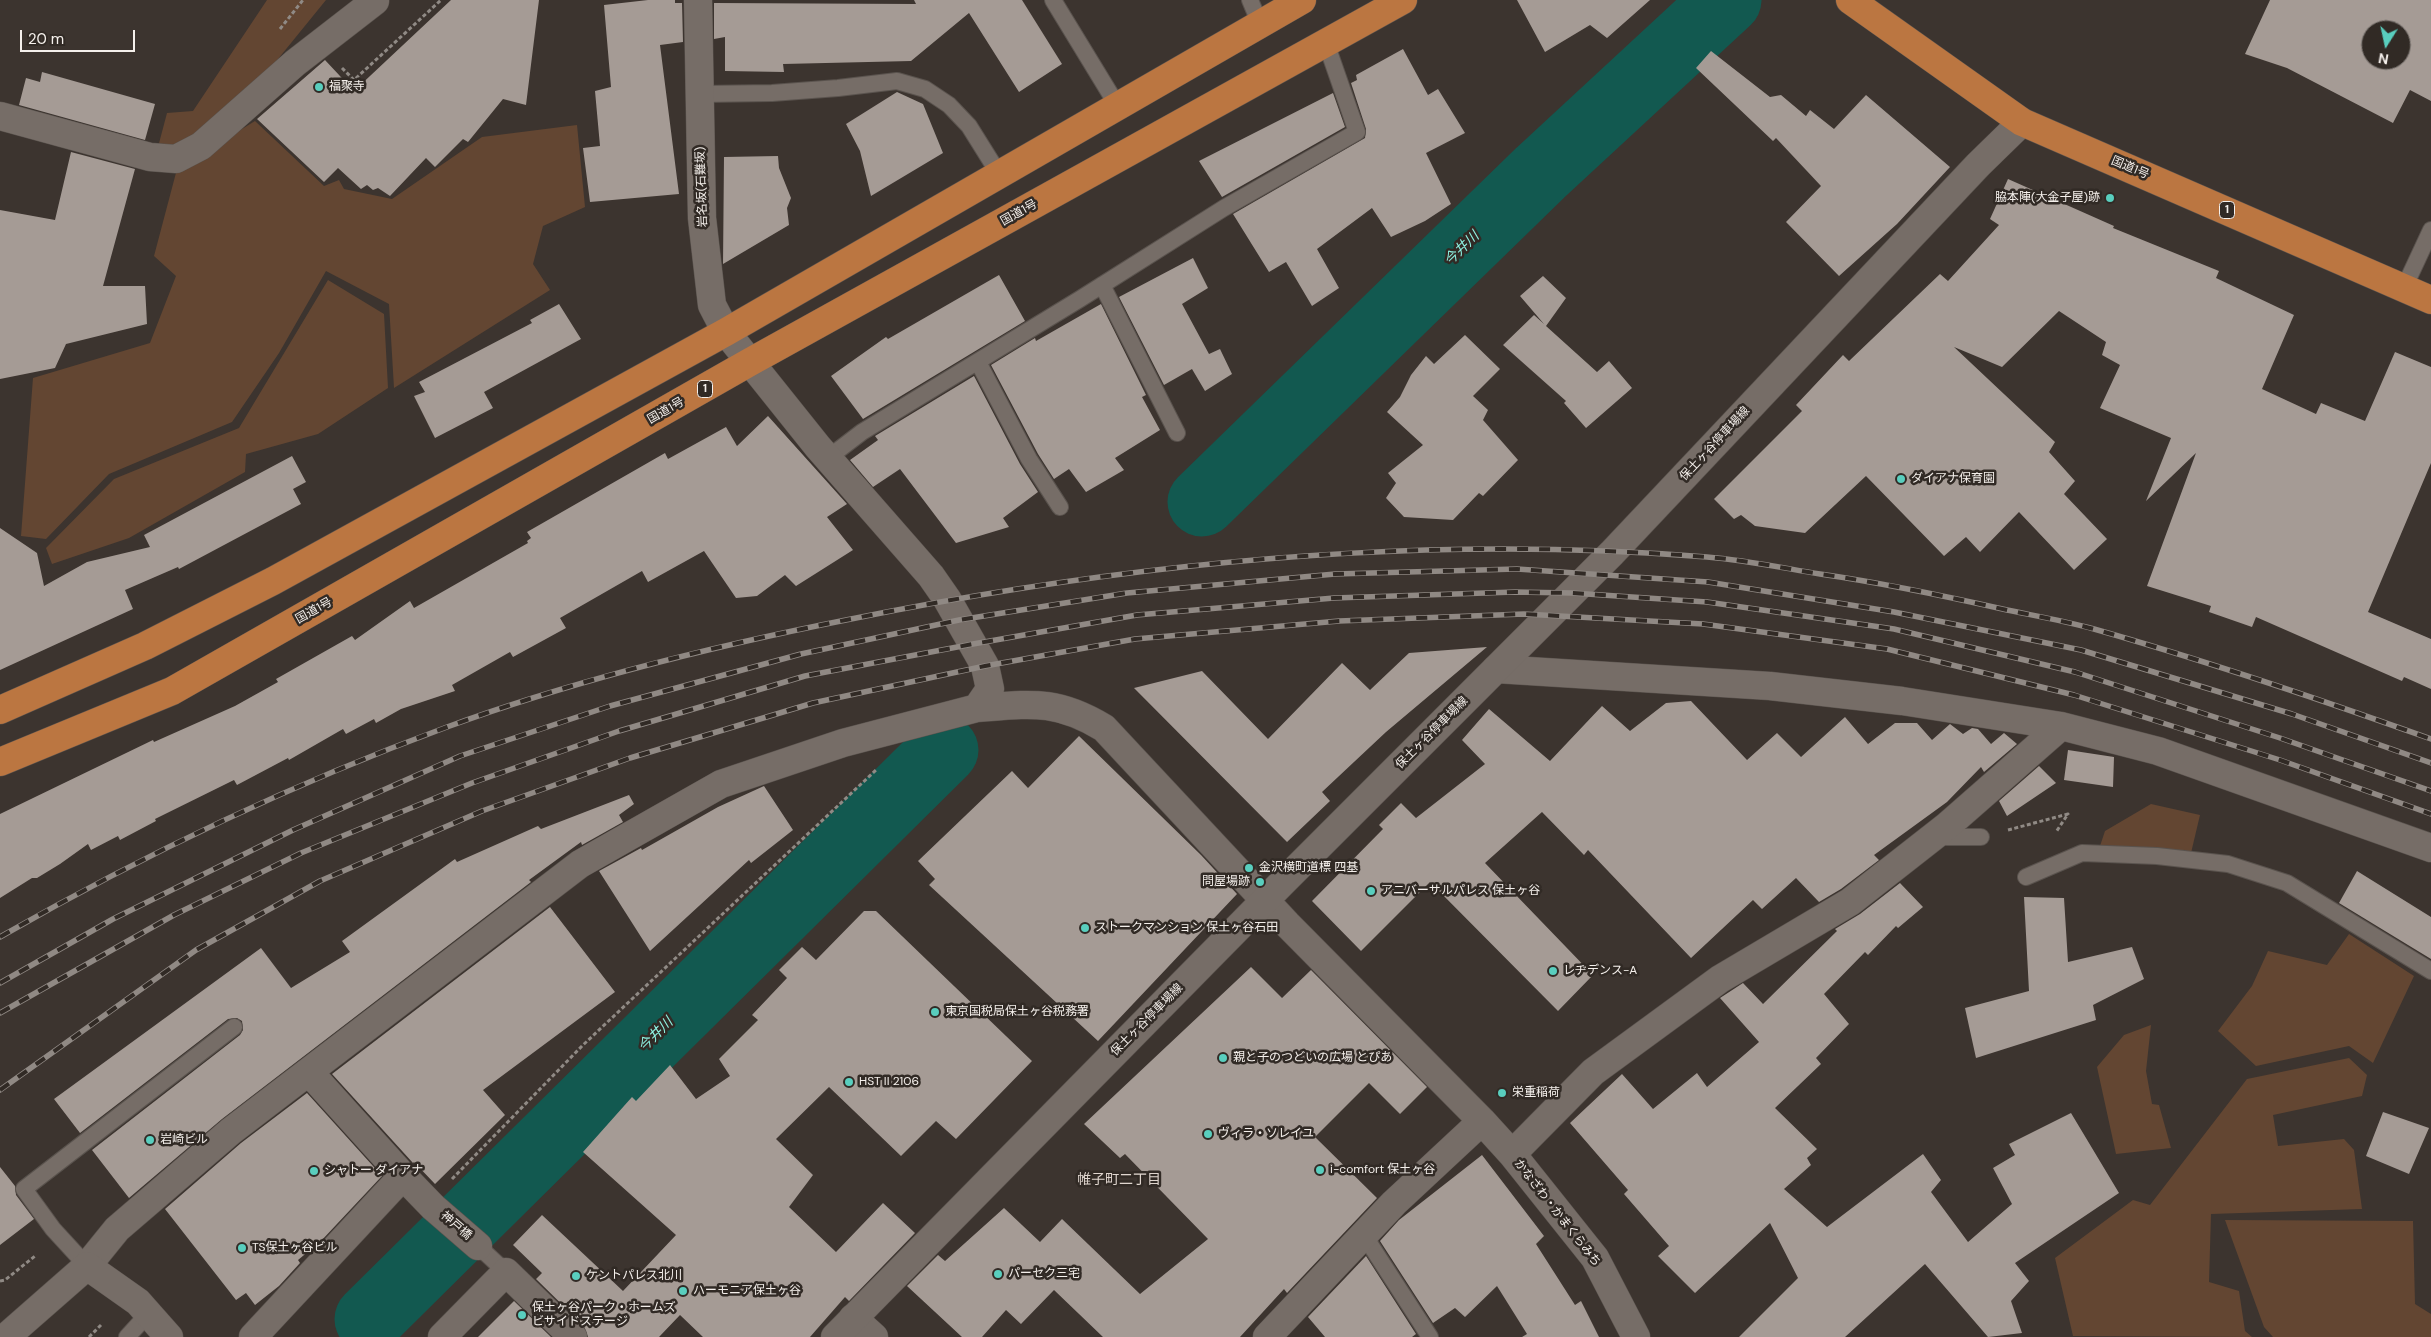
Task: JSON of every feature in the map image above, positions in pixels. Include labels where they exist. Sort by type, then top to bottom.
[{"type":"highway","points":[[0,710],[146,646],[273,581],[726,332],[1116,105],[1255,12],[1302,0]]},
{"type":"highway","name":"国道1号","points":[[0,762],[172,691],[750,362],[1403,0]]},
{"type":"highway","name":"国道1号","points":[[1850,0],[2022,122],[2431,300]]},
{"type":"street","name":"岩名坂(石難坂)","points":[[698,0],[702,218],[712,304],[726,332],[828,458],[879,515],[947,600],[985,666],[990,690],[977,708]]},
{"type":"street","points":[[0,116],[150,157],[176,160],[201,146],[319,45],[375,2]]},
{"type":"street","name":"保土ヶ谷停車場線","points":[[834,1337],[1648,515],[2022,122]]},
{"type":"street","points":[[1496,669],[1770,686],[1902,702],[2061,726],[2158,751],[2431,848]]},
{"type":"street","name":"かなざわ・かまくらみち","points":[[6,1337],[86,1266],[117,1229],[230,1131],[580,864],[721,784],[844,743],[977,708],[1025,704],[1050,705],[1080,713],[1104,728],[1265,900],[1512,1154],[1595,1258],[1636,1337]]},
{"type":"street","points":[[1512,1154],[1592,1072],[1720,979],[1850,902],[1933,837],[2061,726]]},
{"type":"street","name":"神戸橋","points":[[309,1072],[403,1176],[478,1246]]},
{"type":"street","points":[[1267,1337],[1394,1203],[1482,1121]]},
{"type":"street","points":[[253,1337],[403,1176]]},
{"type":"street","points":[[86,1266],[138,1302],[169,1337]]},
{"type":"street","points":[[442,1337],[506,1272],[573,1337]]},
{"type":"street","points":[[853,1318],[874,1337]]},
{"type":"lane","points":[[1053,0],[1116,105]]},
{"type":"lane","points":[[828,458],[862,432],[978,362],[1224,208],[1357,132],[1326,43]]},
{"type":"lane","points":[[700,94],[782,92],[898,81],[925,89],[948,105],[969,126],[998,174]]},
{"type":"lane","points":[[2404,288],[2431,230]]},
{"type":"lane","points":[[1102,285],[1177,433]]},
{"type":"lane","points":[[978,362],[1029,458],[1060,507]]},
{"type":"lane","points":[[1933,837],[1981,837]]},
{"type":"lane","points":[[2026,877],[2082,853],[2157,856],[2228,864],[2287,883],[2431,971]]},
{"type":"lane","points":[[86,1266],[53,1229],[24,1189],[234,1027]]},
{"type":"lane","points":[[1364,1235],[1430,1337]]},
{"type":"lane","points":[[478,1246],[506,1272]]},
{"type":"lane","points":[[127,1337],[148,1314]]},
{"type":"path","points":[[319,45],[354,80],[441,0]]},
{"type":"path","points":[[431,1204],[583,1045],[879,768]]},
{"type":"path","points":[[1981,837],[2068,814],[2026,877]]},
{"type":"path","points":[[0,1281],[5,1280],[35,1256]]},
{"type":"path","points":[[88,1337],[101,1324]]},
{"type":"shaded area","points":[[267,0],[326,0],[243,102],[181,148],[158,147],[167,113],[193,111]]},
{"type":"shaded area","points":[[255,121],[324,186],[339,180],[344,189],[392,199],[482,137],[577,125],[585,207],[543,226],[533,264],[550,290],[394,388],[389,304],[326,271],[279,353],[232,422],[109,474],[46,539],[21,536],[33,378],[150,343],[176,276],[154,256],[177,169]]},
{"type":"shaded area","points":[[328,280],[384,314],[388,388],[318,434],[246,454],[245,472],[129,538],[52,564],[46,548],[114,479],[239,428]]},
{"type":"shaded area","points":[[2151,804],[2200,815],[2191,853],[2100,846],[2105,831]]},
{"type":"shaded area","points":[[2349,934],[2414,976],[2373,1063],[2349,1046],[2256,1066],[2218,1031],[2252,986],[2268,951],[2327,965]]},
{"type":"shaded area","points":[[2151,1025],[2146,1071],[2152,1104],[2159,1105],[2171,1148],[2116,1154],[2097,1067],[2124,1035]]},
{"type":"shaded area","points":[[2349,1058],[2367,1075],[2362,1096],[2273,1115],[2278,1146],[2344,1139],[2354,1150],[2362,1209],[2211,1214],[2209,1282],[2239,1291],[2245,1331],[2252,1337],[2073,1336],[2055,1258],[2133,1200],[2150,1205],[2247,1079]]},
{"type":"shaded area","points":[[2225,1220],[2413,1221],[2415,1304],[2431,1314],[2431,1337],[2273,1337],[2264,1327]]},
{"type":"building","points":[[451,0],[539,0],[526,105],[503,99],[468,142],[463,139],[435,167],[426,158],[390,196],[378,188],[373,190],[367,185],[361,189],[338,168],[324,182],[257,119],[325,60],[354,91]]},
{"type":"building","points":[[648,0],[675,0],[675,3],[682,3],[683,42],[660,45],[679,194],[590,202],[583,148],[600,146],[595,91],[611,87],[604,5]]},
{"type":"building","points":[[914,0],[1022,0],[1062,64],[1019,92],[969,13],[911,61],[783,64],[784,72],[725,71],[725,37],[714,39],[714,3],[916,4]]},
{"type":"building","points":[[1517,0],[1650,0],[1607,38],[1590,25],[1545,52]]},
{"type":"building","points":[[2270,0],[2431,0],[2431,101],[2410,90],[2393,123],[2287,68],[2245,54]]},
{"type":"building","points":[[1403,49],[1428,95],[1438,89],[1465,133],[1426,153],[1451,204],[1425,221],[1391,237],[1372,208],[1317,249],[1339,288],[1312,306],[1286,262],[1269,272],[1233,214],[1365,138],[1366,129],[1351,83],[1357,80],[1356,75]]},
{"type":"building","points":[[1711,51],[1770,97],[1781,95],[1806,116],[1810,110],[1834,129],[1866,95],[1950,167],[1897,224],[1839,276],[1786,222],[1821,186],[1776,138],[1773,141],[1696,68]]},
{"type":"building","points":[[42,72],[155,104],[145,140],[19,105],[26,78],[40,82]]},
{"type":"building","points":[[897,92],[923,104],[943,153],[871,196],[860,151],[846,124]]},
{"type":"building","points":[[1333,93],[1345,127],[1222,197],[1199,161]]},
{"type":"building","points":[[71,152],[135,169],[103,286],[145,286],[147,324],[66,344],[55,368],[0,379],[0,210],[55,220]]},
{"type":"building","points":[[778,156],[779,168],[791,198],[787,208],[789,225],[723,264],[724,157]]},
{"type":"building","points":[[2008,179],[2114,226],[2113,228],[2219,271],[2216,278],[2294,315],[2262,389],[2316,414],[2321,403],[2365,421],[2395,352],[2431,367],[2431,463],[2368,612],[2431,639],[2431,689],[2404,677],[2402,681],[2256,617],[2252,627],[2209,612],[2211,606],[2147,586],[2196,453],[2146,501],[2171,438],[2100,408],[2120,365],[2102,355],[2106,342],[2059,311],[2002,367],[1954,347],[2055,442],[2049,452],[2075,481],[2064,494],[2107,539],[2074,570],[2019,512],[1980,552],[1966,537],[1944,556],[1866,476],[1805,533],[1755,526],[1741,515],[1734,519],[1714,499],[1802,411],[1796,405],[1843,355],[1849,361],[1940,274],[1948,281],[1999,225],[1990,219]]},
{"type":"building","points":[[1193,258],[1208,288],[1182,304],[1209,354],[1220,349],[1232,374],[1205,391],[1192,369],[1164,385],[1119,297]]},
{"type":"building","points":[[999,275],[1025,321],[863,419],[831,376],[886,337],[888,339]]},
{"type":"building","points":[[1543,276],[1566,298],[1546,326],[1597,372],[1609,361],[1632,388],[1586,428],[1564,403],[1566,401],[1503,345],[1534,315],[1544,324],[1520,296]]},
{"type":"building","points":[[559,304],[581,339],[484,392],[493,408],[435,438],[414,396],[425,392],[419,382],[532,323],[530,320]]},
{"type":"building","points":[[1101,304],[1146,395],[1142,397],[1160,430],[1115,458],[1124,470],[1086,492],[1069,469],[1054,479],[1038,454],[991,365],[1035,338],[1036,341]]},
{"type":"building","points":[[1465,335],[1500,369],[1473,396],[1488,410],[1483,420],[1518,460],[1483,496],[1479,493],[1453,520],[1404,517],[1386,498],[1396,483],[1388,473],[1423,445],[1387,412],[1400,397],[1411,375],[1426,356],[1434,364]]},
{"type":"building","points":[[974,376],[1020,464],[1038,492],[1003,518],[1009,527],[956,543],[900,469],[873,487],[850,460],[878,440],[875,436]]},
{"type":"building","points":[[768,416],[847,504],[827,517],[853,550],[796,586],[785,575],[757,596],[736,598],[704,551],[648,582],[642,571],[560,618],[566,628],[513,657],[510,652],[452,685],[455,691],[401,709],[376,723],[374,719],[346,734],[343,729],[289,760],[288,758],[237,785],[234,780],[155,819],[156,821],[120,840],[118,836],[91,850],[88,844],[60,864],[37,878],[32,878],[0,898],[0,814],[153,740],[154,742],[235,706],[278,682],[276,679],[352,636],[355,640],[410,601],[414,608],[528,543],[527,541],[531,538],[527,532],[665,453],[668,459],[726,427],[737,446]]},
{"type":"building","points":[[292,456],[306,482],[293,489],[301,504],[179,569],[178,567],[125,590],[133,609],[0,670],[0,528],[37,553],[44,586],[87,562],[150,547],[144,535]]},
{"type":"building","points":[[1487,647],[1386,732],[1322,792],[1330,801],[1287,842],[1134,688],[1202,671],[1268,739],[1342,663],[1370,690],[1409,653]]},
{"type":"building","points":[[1691,701],[1747,760],[1777,733],[1801,757],[1845,717],[1868,744],[1895,723],[1917,723],[1932,740],[1950,724],[1963,734],[1972,728],[1978,729],[1991,744],[2004,733],[2017,744],[1984,772],[1981,767],[1947,802],[1874,855],[1879,860],[1841,889],[1819,902],[1796,878],[1762,909],[1753,900],[1691,958],[1588,850],[1584,855],[1542,812],[1485,863],[1593,975],[1558,1011],[1430,882],[1361,951],[1312,901],[1383,829],[1379,825],[1401,803],[1416,818],[1485,764],[1462,740],[1489,709],[1550,761],[1602,706],[1630,731],[1666,703]]},
{"type":"building","points":[[1079,736],[1201,855],[1237,894],[1098,1041],[929,885],[935,879],[918,861],[1012,771],[1028,788]]},
{"type":"building","points":[[2068,750],[2114,757],[2113,787],[2064,780]]},
{"type":"building","points":[[2039,766],[2056,783],[2007,816],[1999,801]]},
{"type":"building","points":[[764,786],[793,830],[751,863],[749,860],[650,951],[599,871],[641,848],[642,850],[718,807]]},
{"type":"building","points":[[629,795],[634,804],[619,815],[623,822],[582,845],[581,842],[529,880],[531,882],[222,1119],[129,1198],[92,1150],[240,1035],[243,1030],[242,1021],[237,1018],[228,1019],[80,1133],[54,1099],[261,948],[291,988],[350,952],[342,941],[455,859],[457,862],[538,826],[541,829]]},
{"type":"building","points":[[2357,871],[2431,917],[2431,959],[2339,903]]},
{"type":"building","points":[[1900,883],[1923,907],[1898,928],[1896,926],[1868,955],[1865,952],[1824,994],[1849,1024],[1816,1058],[1821,1064],[1775,1108],[1817,1149],[1807,1158],[1811,1165],[1784,1189],[1827,1227],[1923,1154],[1941,1180],[1931,1192],[1968,1242],[2012,1204],[1993,1168],[2015,1155],[2009,1144],[2071,1113],[2119,1193],[2015,1263],[2029,1281],[2011,1301],[2022,1333],[1988,1337],[1925,1264],[1845,1337],[1739,1337],[1798,1278],[1770,1223],[1695,1293],[1658,1256],[1669,1246],[1624,1194],[1628,1190],[1570,1123],[1622,1074],[1653,1109],[1697,1073],[1707,1087],[1759,1042],[1720,998],[1743,983],[1763,1004],[1837,931],[1835,929],[1860,914]]},
{"type":"building","points":[[2024,897],[2064,898],[2068,962],[2132,947],[2144,979],[2093,1005],[2096,1020],[1976,1058],[1965,1008],[2029,991]]},
{"type":"building","points":[[550,907],[615,992],[483,1090],[505,1115],[435,1184],[413,1163],[332,1074]]},
{"type":"building","points":[[864,911],[876,911],[1032,1061],[956,1139],[936,1121],[901,1156],[829,1087],[776,1139],[813,1175],[789,1207],[836,1252],[883,1203],[915,1233],[849,1301],[845,1297],[810,1337],[703,1337],[680,1315],[659,1337],[588,1337],[584,1326],[536,1279],[542,1273],[513,1245],[542,1215],[623,1291],[676,1235],[583,1152],[632,1097],[636,1101],[670,1065],[696,1099],[730,1076],[719,1059],[758,1020],[752,1015],[787,978],[779,970],[802,947],[816,960]]},
{"type":"building","points":[[1251,967],[1282,998],[1311,970],[1427,1087],[1400,1114],[1369,1083],[1315,1137],[1377,1198],[1287,1293],[1284,1289],[1240,1337],[1103,1337],[1054,1290],[1021,1324],[1006,1310],[982,1337],[962,1337],[907,1286],[938,1255],[945,1261],[1004,1208],[1040,1242],[1062,1219],[1140,1294],[1208,1239],[1125,1154],[1120,1158],[1084,1124]]},
{"type":"building","points":[[307,1093],[382,1176],[321,1241],[298,1260],[300,1263],[279,1286],[255,1305],[246,1293],[236,1300],[165,1209],[241,1143]]},
{"type":"building","points":[[2383,1112],[2429,1128],[2409,1174],[2366,1156]]},
{"type":"building","points":[[1482,1155],[1544,1236],[1536,1244],[1575,1305],[1581,1301],[1599,1337],[1522,1337],[1527,1334],[1497,1286],[1465,1317],[1455,1308],[1433,1323],[1380,1241],[1399,1220]]},
{"type":"building","points":[[0,1167],[15,1186],[16,1195],[34,1219],[0,1245]]},
{"type":"building","points":[[1366,1256],[1416,1334],[1412,1337],[1325,1337],[1308,1317]]},
{"type":"building","name":"保土ヶ谷パーク・ホームズ ビサイドステージ","points":[[514,1301],[551,1337],[478,1337]]},
{"type":"waterway","name":"今井川","points":[[1202,502],[1540,173],[1727,0]]},
{"type":"waterway","name":"今井川","points":[[369,1319],[944,750]]},
{"type":"railway","points":[[0,937],[163,850],[332,772],[447,727],[596,679],[698,652],[851,619],[957,599],[1063,582],[1170,568],[1277,558],[1385,551],[1492,549],[1600,551],[1707,557],[1750,562],[1914,590],[2083,626],[2221,667],[2431,739]]},
{"type":"railway","points":[[0,983],[113,919],[293,830],[460,756],[610,706],[801,654],[959,620],[1127,593],[1335,574],[1517,569],[1708,582],[1894,612],[2081,650],[2292,714],[2431,763]]},
{"type":"railway","points":[[0,1013],[174,915],[301,853],[472,783],[619,731],[805,676],[1137,615],[1334,598],[1515,592],[1572,593],[1707,602],[1894,629],[2075,672],[2280,738],[2431,791]]},
{"type":"railway","points":[[0,1090],[196,950],[320,881],[482,811],[630,758],[813,703],[985,666],[1135,639],[1339,621],[1524,614],[1703,624],[1887,649],[2074,695],[2280,760],[2431,814]]},
{"type":"place","name":"福聚寺","points":[[319,87]]},
{"type":"place","name":"脇本陣(大金子屋)跡","points":[[2110,198]]},
{"type":"place","name":"ダイアナ保育園","points":[[1901,479]]},
{"type":"place","name":"金沢横町道標 四基","points":[[1249,868]]},
{"type":"place","name":"問屋場跡","points":[[1260,882]]},
{"type":"place","name":"アニバーサルパレス 保土ヶ谷","points":[[1371,891]]},
{"type":"place","name":"ストークマンション 保土ヶ谷石田","points":[[1085,928]]},
{"type":"place","name":"レヂデンス-A","points":[[1553,971]]},
{"type":"place","name":"東京国税局保土ヶ谷税務署","points":[[935,1012]]},
{"type":"place","name":"親と子のつどいの広場 とぴあ","points":[[1223,1058]]},
{"type":"place","name":"HST II 2106","points":[[849,1082]]},
{"type":"place","name":"栄重稲荷","points":[[1502,1093]]},
{"type":"place","name":"ヴィラ・ソレイユ","points":[[1208,1134]]},
{"type":"place","name":"岩崎ビル","points":[[150,1140]]},
{"type":"place","name":"i-comfort 保土ヶ谷","points":[[1320,1170]]},
{"type":"place","name":"シャトー ダイアナ","points":[[314,1171]]},
{"type":"place","name":"TS保土ヶ谷ビル","points":[[242,1248]]},
{"type":"place","name":"パーセク三宅","points":[[998,1274]]},
{"type":"place","name":"ケントパレス北川","points":[[576,1276]]},
{"type":"place","name":"ハーモニア保土ヶ谷","points":[[683,1291]]},
{"type":"place","name":"保土ヶ谷パーク・ホームズ ビサイドステージ","points":[[522,1315]]},
{"type":"district","name":"帷子町二丁目","points":[[1119,1180]]}]
